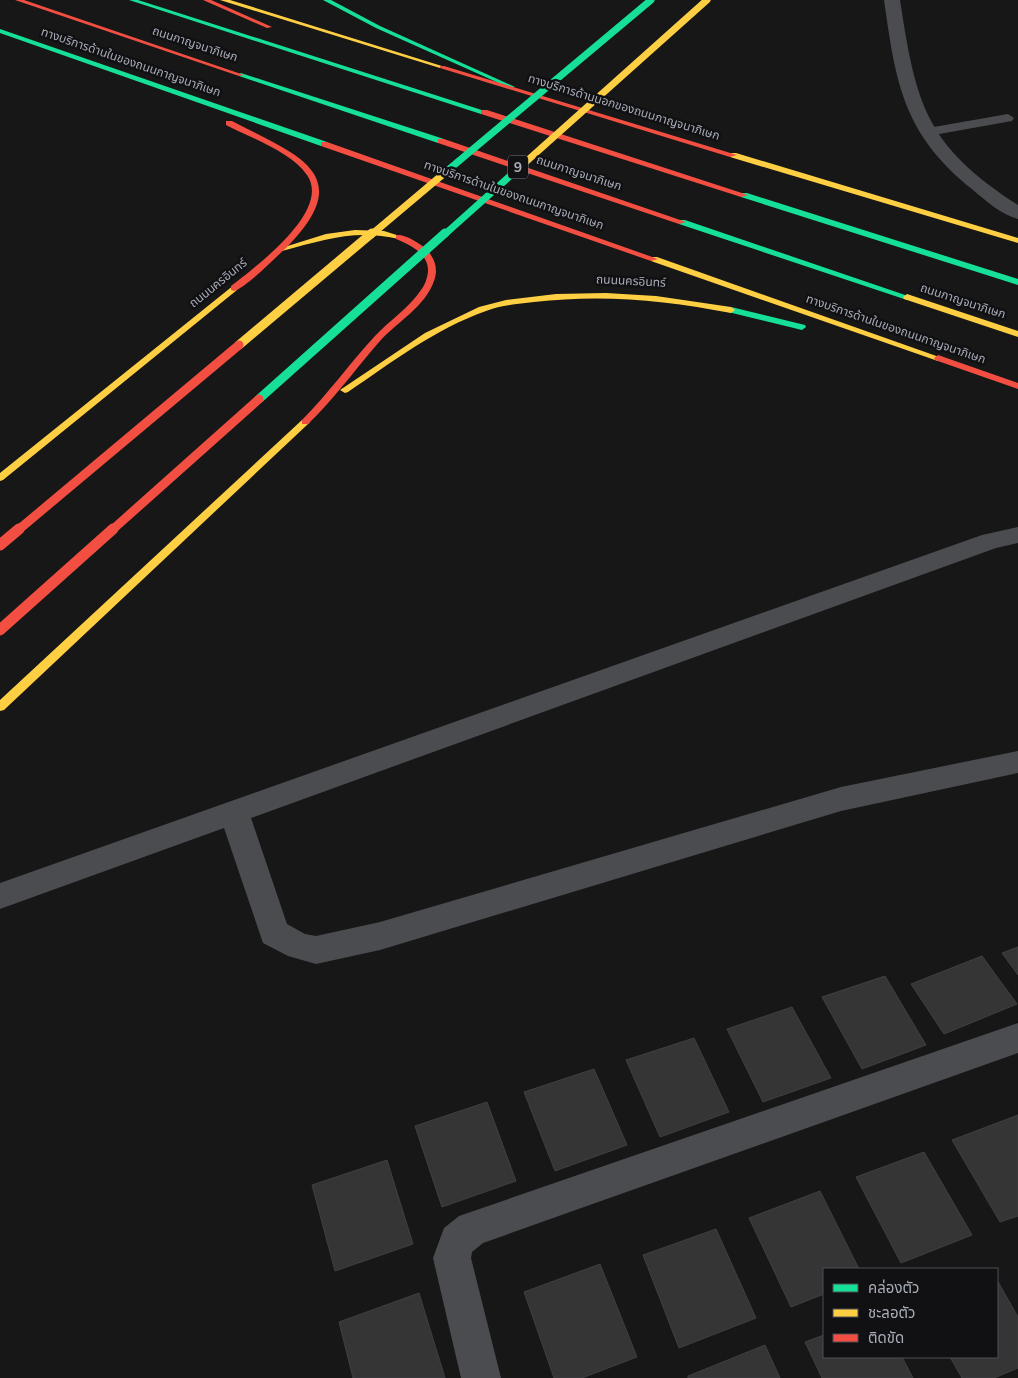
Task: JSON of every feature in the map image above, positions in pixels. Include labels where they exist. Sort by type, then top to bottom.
[{"type":"main road","name":"ถนนกาญจนาภิเษก","points":[[18,0],[1018,334]]},
{"type":"main road","name":"ถนนกาญจนาภิเษก","points":[[132,0],[1018,282]]},
{"type":"main road","points":[[206,0],[277,30]]},
{"type":"main road","name":"ทางบริการด้านนอกของถนนกาญจนาภิเษก","points":[[223,0],[1018,240]]},
{"type":"main road","points":[[326,0],[378,27],[512,87]]},
{"type":"main road","points":[[0,546],[651,0]]},
{"type":"main road","points":[[0,630],[707,0]]},
{"type":"main road","name":"ทางบริการด้านในของถนนกาญจนาภิเษก","points":[[0,31],[1018,386]]},
{"type":"main road","points":[[312,45],[371,76]]},
{"type":"main road","name":"ถนนนครอินทร์","points":[[0,478],[282,249],[315,197],[316,186],[313,177],[273,148],[170,89]]},
{"type":"main road","points":[[0,707],[323,405],[360,358],[426,290],[433,275],[433,266],[425,252],[416,244],[393,235],[365,230],[317,236],[282,249]]},
{"type":"main road","name":"ถนนนครอินทร์","points":[[323,405],[408,346],[482,308],[553,295],[608,292],[668,297],[814,330]]},
{"type":"main road","points":[[833,334],[959,366]]},
{"type":"street","points":[[892,0],[912,99],[928,132],[953,163],[988,194],[1018,213]]},
{"type":"street","points":[[0,896],[981,545],[1018,535]]},
{"type":"street","points":[[234,812],[274,934],[299,946],[316,950],[380,936],[841,799],[1018,762]]},
{"type":"street","points":[[481,1378],[452,1258],[457,1241],[472,1229],[1018,1038]]},
{"type":"lane","points":[[928,132],[1008,118]]},
{"type":"building","points":[[1018,947],[1018,975],[1002,953]]},
{"type":"building","points":[[982,956],[1017,1004],[944,1034],[911,984]]},
{"type":"building","points":[[885,976],[926,1045],[862,1069],[822,997]]},
{"type":"building","points":[[792,1007],[831,1078],[763,1102],[727,1029]]},
{"type":"building","points":[[694,1038],[729,1112],[660,1137],[626,1060]]},
{"type":"building","points":[[594,1069],[627,1145],[555,1171],[524,1092]]},
{"type":"building","points":[[487,1102],[516,1181],[442,1207],[415,1126]]},
{"type":"building","points":[[1018,1115],[1018,1216],[1000,1222],[952,1140]]},
{"type":"building","points":[[924,1152],[972,1235],[901,1263],[856,1177]]},
{"type":"building","points":[[387,1160],[413,1244],[335,1271],[312,1185]]},
{"type":"building","points":[[820,1191],[858,1268],[823,1268],[823,1294],[791,1307],[749,1218]]},
{"type":"building","points":[[716,1229],[756,1318],[679,1348],[643,1255]]},
{"type":"building","points":[[600,1264],[637,1357],[582,1378],[554,1378],[524,1292]]},
{"type":"building","points":[[998,1282],[1018,1317],[1018,1368],[994,1378],[962,1378],[951,1358],[998,1358]]},
{"type":"building","points":[[419,1293],[445,1378],[353,1378],[339,1322]]},
{"type":"building","points":[[823,1335],[823,1358],[903,1358],[913,1378],[822,1378],[805,1342]]},
{"type":"building","points":[[765,1345],[780,1378],[688,1378],[688,1376]]},
{"type":"traffic: fast","points":[[132,0],[484,112]]},
{"type":"traffic: fast","points":[[326,0],[378,27],[512,87]]},
{"type":"traffic: fast","points":[[441,176],[651,0]]},
{"type":"traffic: fast","points":[[0,31],[324,144]]},
{"type":"traffic: fast","points":[[241,75],[441,141]]},
{"type":"traffic: fast","points":[[259,399],[519,168]]},
{"type":"traffic: fast","points":[[744,195],[1018,282]]},
{"type":"traffic: fast","points":[[682,222],[907,297]]},
{"type":"traffic: fast","points":[[731,310],[802,327]]},
{"type":"traffic: slow","points":[[223,0],[442,67]]},
{"type":"traffic: slow","points":[[519,168],[707,0]]},
{"type":"traffic: slow","points":[[733,155],[1018,241]]},
{"type":"traffic: slow","points":[[239,345],[441,176]]},
{"type":"traffic: slow","points":[[282,249],[311,240],[355,232],[369,232],[399,237]]},
{"type":"traffic: slow","points":[[654,259],[938,358]]},
{"type":"traffic: slow","points":[[0,478],[234,288]]},
{"type":"traffic: slow","points":[[345,390],[394,356],[446,325],[482,309],[500,304],[556,297],[606,295],[656,298],[731,310]]},
{"type":"traffic: slow","points":[[907,297],[1018,334]]},
{"type":"traffic: slow","points":[[0,707],[305,422]]},
{"type":"traffic: jam","points":[[18,0],[241,75]]},
{"type":"traffic: jam","points":[[206,0],[269,27]]},
{"type":"traffic: jam","points":[[442,67],[733,155]]},
{"type":"traffic: jam","points":[[484,112],[744,195]]},
{"type":"traffic: jam","points":[[229,123],[274,146],[296,160],[312,176],[317,190],[313,205],[304,222],[291,238],[234,288]]},
{"type":"traffic: jam","points":[[441,141],[682,222]]},
{"type":"traffic: jam","points":[[324,144],[654,259]]},
{"type":"traffic: jam","points":[[305,422],[378,338],[424,293],[431,277],[432,267],[430,261],[417,246],[399,237]]},
{"type":"traffic: jam","points":[[0,545],[239,345]]},
{"type":"traffic: jam","points":[[938,358],[1018,386]]},
{"type":"traffic: jam","points":[[0,630],[259,399]]}]
